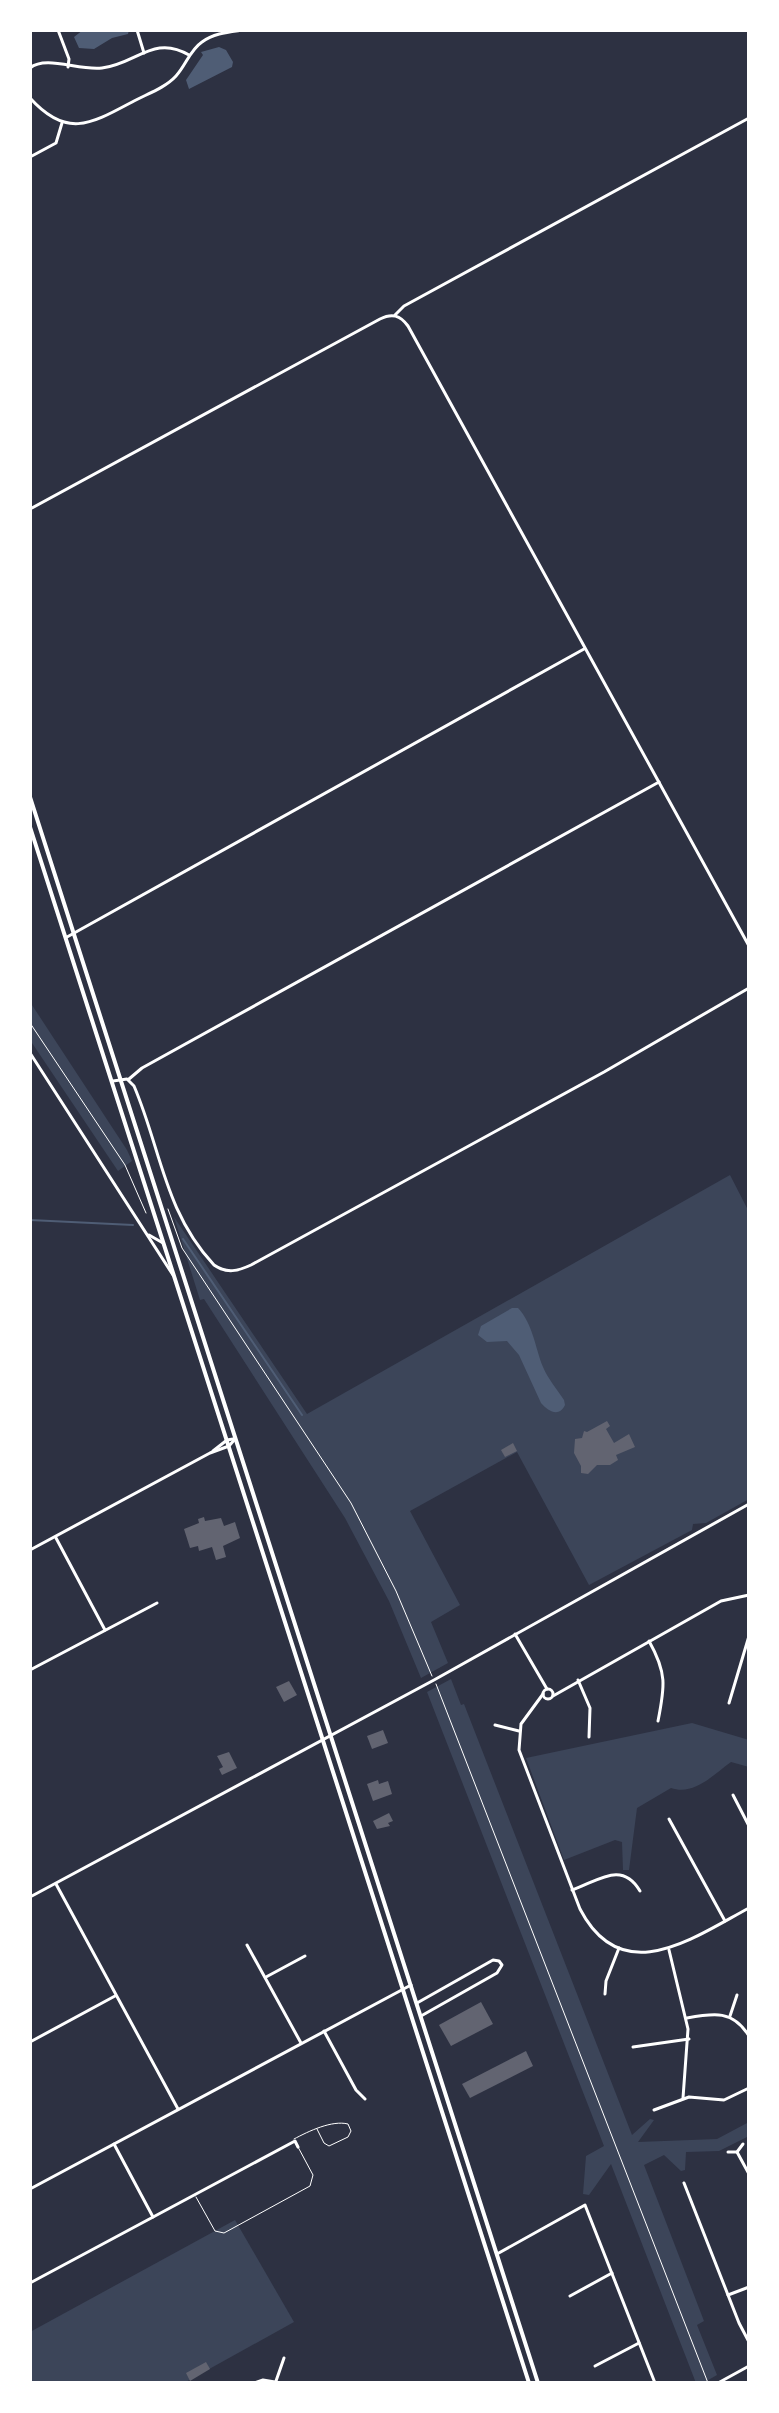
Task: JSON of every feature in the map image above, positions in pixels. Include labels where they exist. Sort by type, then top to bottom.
[{"type":"highway","points":[[30,797],[538,2383]]},
{"type":"highway","points":[[30,827],[529,2383]]},
{"type":"highway","points":[[164,1243],[177,1255]]},
{"type":"street","points":[[58,30],[69,59],[68,67]]},
{"type":"street","points":[[137,30],[144,53]]},
{"type":"street","points":[[30,98],[51,118],[62,123],[80,125],[95,121],[173,79],[197,46],[209,37],[243,30]]},
{"type":"street","points":[[30,59],[32,66],[45,61],[84,69],[109,67],[165,46],[190,56]]},
{"type":"street","points":[[30,509],[380,319],[395,315],[404,306],[749,118]]},
{"type":"street","points":[[30,157],[56,143],[62,123]]},
{"type":"street","points":[[395,315],[408,326],[749,946]]},
{"type":"street","points":[[67,937],[585,648]]},
{"type":"street","points":[[112,1082],[129,1079],[156,1060],[659,782]]},
{"type":"street","points":[[129,1079],[136,1091],[167,1188],[178,1210],[208,1258],[220,1269],[235,1271],[604,1072],[749,988]]},
{"type":"street","points":[[30,1053],[176,1280]]},
{"type":"street","points":[[146,1232],[164,1243]]},
{"type":"street","points":[[210,1453],[227,1440],[235,1439]]},
{"type":"street","points":[[30,1550],[210,1453],[229,1446],[235,1439]]},
{"type":"street","points":[[30,1897],[434,1680],[749,1504]]},
{"type":"street","points":[[55,1536],[105,1630]]},
{"type":"street","points":[[749,1595],[721,1601],[567,1686],[547,1693],[524,1718],[519,1731],[520,1757],[572,1890],[589,1924],[601,1937],[619,1948],[651,1953],[669,1950],[749,1908]]},
{"type":"street","points":[[30,1670],[157,1603]]},
{"type":"street","points":[[515,1634],[547,1693]]},
{"type":"street","points":[[729,1703],[749,1636]]},
{"type":"street","points":[[649,1641],[662,1665],[665,1681],[658,1721]]},
{"type":"street","points":[[578,1680],[590,1708],[589,1737]]},
{"type":"street","points":[[495,1725],[519,1731]]},
{"type":"street","points":[[733,1795],[749,1826]]},
{"type":"street","points":[[669,1819],[725,1921]]},
{"type":"street","points":[[572,1890],[621,1873],[629,1876],[640,1891]]},
{"type":"street","points":[[56,1884],[178,2110]]},
{"type":"street","points":[[247,1945],[301,2044]]},
{"type":"street","points":[[605,1994],[606,1981],[619,1948]]},
{"type":"street","points":[[669,1950],[687,2018],[689,2039],[683,2098]]},
{"type":"street","points":[[265,1978],[305,1956]]},
{"type":"street","points":[[417,2003],[493,1960],[502,1965],[497,1973],[421,2016]]},
{"type":"street","points":[[30,2189],[411,1985]]},
{"type":"street","points":[[730,2016],[737,1995]]},
{"type":"street","points":[[30,2042],[116,1996]]},
{"type":"street","points":[[687,2018],[715,2013],[730,2016],[742,2025],[749,2036]]},
{"type":"street","points":[[324,2031],[356,2090],[365,2099]]},
{"type":"street","points":[[633,2047],[689,2039]]},
{"type":"street","points":[[654,2110],[683,2098],[724,2100],[749,2088]]},
{"type":"street","points":[[30,2283],[294,2139],[298,2147]]},
{"type":"street","points":[[114,2144],[153,2217]]},
{"type":"street","points":[[737,2152],[743,2144]]},
{"type":"street","points":[[728,2152],[737,2152]]},
{"type":"street","points":[[737,2152],[749,2174]]},
{"type":"street","points":[[684,2183],[749,2342]]},
{"type":"street","points":[[497,2254],[580,2205],[585,2205],[655,2383]]},
{"type":"street","points":[[570,2296],[612,2273]]},
{"type":"street","points":[[728,2295],[749,2287]]},
{"type":"street","points":[[595,2366],[639,2343]]},
{"type":"street","points":[[254,2383],[279,2382],[284,2358]]},
{"type":"street","points":[[718,2383],[749,2366]]},
{"type":"lane","points":[[294,2139],[317,2129],[344,2122],[351,2131],[348,2137],[329,2146],[317,2129]]},
{"type":"lane","points":[[195,2195],[213,2229],[222,2234],[307,2188],[313,2180],[298,2147]]},
{"type":"path","points":[[30,1023],[125,1165],[144,1214],[153,1211]]},
{"type":"path","points":[[162,1208],[167,1206],[182,1248],[351,1503],[396,1591],[434,1680],[708,2383]]},
{"type":"shaded area","points":[[83,30],[129,30],[128,34],[112,38],[94,49],[79,48],[74,37]]},
{"type":"shaded area","points":[[219,47],[226,50],[233,62],[232,67],[189,89],[186,80],[203,55],[201,52]]},
{"type":"shaded area","points":[[30,1002],[127,1150],[132,1161],[118,1171],[30,1040]]},
{"type":"shaded area","points":[[730,1175],[749,1212],[749,1499],[706,1523],[693,1524],[692,1530],[589,1585],[517,1452],[410,1511],[460,1605],[431,1622],[448,1663],[421,1678],[389,1601],[345,1518],[204,1299],[200,1300],[174,1217],[307,1414]]},
{"type":"shaded area","points":[[512,1308],[518,1308],[527,1321],[545,1371],[564,1400],[565,1405],[560,1411],[550,1411],[541,1403],[519,1355],[507,1341],[487,1342],[478,1335],[481,1326]]},
{"type":"shaded area","points":[[451,1679],[461,1705],[464,1704],[632,2135],[650,2119],[654,2120],[638,2142],[717,2139],[749,2122],[749,2136],[719,2151],[686,2152],[685,2170],[681,2171],[664,2155],[644,2165],[704,2321],[697,2325],[717,2375],[703,2383],[696,2383],[611,2164],[589,2195],[583,2194],[586,2156],[604,2146],[427,1692]]},
{"type":"shaded area","points":[[692,1723],[749,1740],[749,1767],[731,1762],[695,1787],[671,1788],[637,1808],[629,1870],[623,1870],[622,1842],[615,1840],[564,1860],[526,1758]]},
{"type":"shaded area","points":[[235,2220],[294,2322],[184,2383],[30,2383],[30,2332]]},
{"type":"building","points":[[607,1421],[610,1426],[606,1429],[614,1443],[629,1434],[635,1447],[616,1455],[618,1460],[610,1465],[597,1465],[588,1474],[581,1473],[574,1453],[575,1439],[582,1438],[584,1431]]},
{"type":"building","points":[[513,1443],[517,1451],[505,1457],[501,1450]]},
{"type":"building","points":[[204,1517],[205,1521],[221,1518],[224,1526],[235,1522],[240,1538],[223,1546],[226,1557],[216,1560],[212,1547],[199,1551],[198,1546],[190,1548],[184,1529],[199,1523],[198,1519]]},
{"type":"building","points":[[289,1681],[297,1695],[284,1702],[276,1687]]},
{"type":"building","points":[[383,1730],[388,1743],[372,1749],[367,1736]]},
{"type":"building","points":[[229,1752],[237,1768],[222,1775],[219,1769],[223,1767],[217,1756]]},
{"type":"building","points":[[378,1780],[379,1784],[388,1781],[392,1794],[373,1801],[367,1784]]},
{"type":"building","points":[[389,1813],[393,1821],[388,1823],[390,1826],[377,1829],[373,1821]]},
{"type":"building","points":[[481,2002],[493,2024],[451,2046],[439,2025]]},
{"type":"building","points":[[526,2051],[533,2066],[470,2098],[462,2084]]},
{"type":"building","points":[[206,2362],[210,2369],[190,2381],[186,2373]]},
{"type":"waterway","points":[[30,1220],[133,1225]]},
{"type":"waterway","points":[[183,1239],[302,1415]]}]
